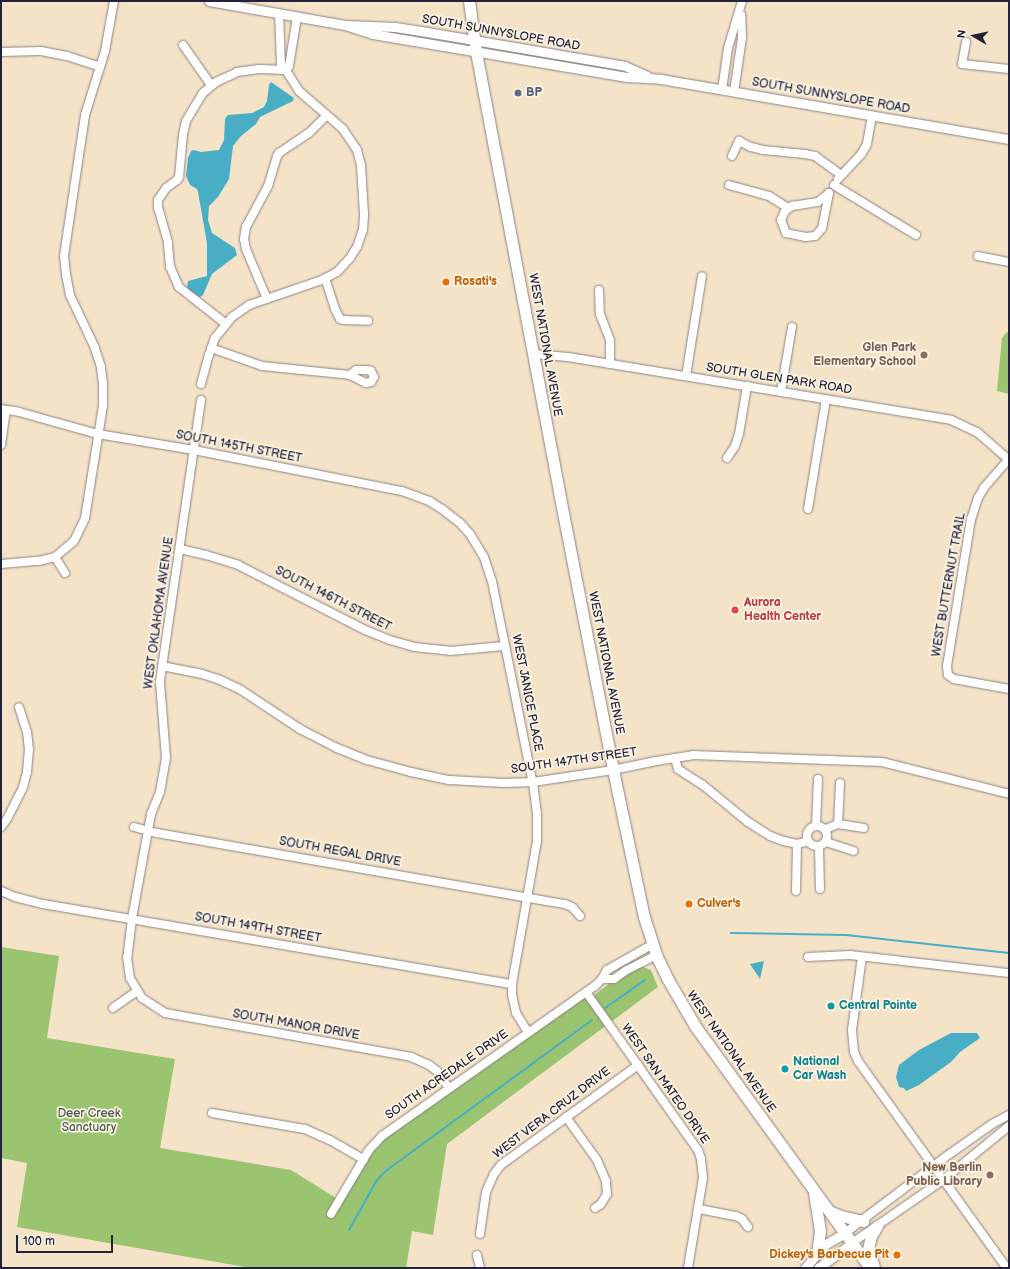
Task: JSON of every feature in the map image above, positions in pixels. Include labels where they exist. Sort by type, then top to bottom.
[{"type":"main road","name":"WEST NATIONAL AVENUE","points":[[468,1],[533,354],[613,770],[644,917],[654,950],[677,998],[695,1026],[814,1193],[870,1268]]},
{"type":"main road","points":[[814,1193],[820,1231],[817,1252]]},
{"type":"main road","points":[[827,1210],[842,1216],[863,1220]]},
{"type":"main road","points":[[874,1268],[868,1249],[871,1236],[877,1226]]},
{"type":"street","points":[[1,564],[39,561],[55,557],[74,541],[83,524],[103,394],[101,367],[95,348],[70,295],[64,256],[85,114],[105,51],[114,1]]},
{"type":"street","name":"SOUTH SUNNYSLOPE ROAD","points":[[209,1],[345,25],[373,34],[476,46],[628,77],[650,78],[1009,139]]},
{"type":"street","points":[[722,90],[728,48],[741,5]]},
{"type":"street","points":[[734,92],[742,38],[741,5]]},
{"type":"street","points":[[201,384],[215,338],[226,324],[243,309],[267,298],[325,278],[342,267],[357,247],[363,230],[364,214],[361,165],[357,150],[343,129],[326,116],[300,92],[286,70],[281,65],[279,14]]},
{"type":"street","points":[[286,70],[297,17]]},
{"type":"street","points":[[966,42],[962,64],[1009,69]]},
{"type":"street","points":[[183,46],[211,85]]},
{"type":"street","points":[[1,52],[41,51],[67,56],[100,67]]},
{"type":"street","points":[[226,324],[179,287],[170,267],[168,242],[157,202],[160,194],[179,177],[183,135],[186,121],[198,99],[211,85],[226,77],[247,70],[286,70]]},
{"type":"street","points":[[829,193],[812,204],[788,208],[781,220],[786,233],[806,237],[815,236],[822,228],[829,193],[841,175],[862,154],[867,144],[872,115]]},
{"type":"street","points":[[267,298],[246,249],[244,239],[246,227],[268,186],[276,156],[310,134],[326,116]]},
{"type":"street","points":[[732,156],[739,141],[751,147],[763,150],[815,156],[841,175]]},
{"type":"street","points":[[730,185],[769,196],[788,208]]},
{"type":"street","points":[[834,185],[916,235]]},
{"type":"street","points":[[978,256],[1009,262]]},
{"type":"street","points":[[686,376],[702,276]]},
{"type":"street","points":[[325,278],[335,309],[340,319],[346,321],[368,321]]},
{"type":"street","points":[[599,290],[600,314],[610,340],[610,364]]},
{"type":"street","points":[[781,392],[792,327]]},
{"type":"street","points":[[211,348],[262,366],[350,375]]},
{"type":"street","name":"SOUTH GLEN PARK ROAD","points":[[533,354],[543,356],[554,355],[925,415],[960,423],[984,437],[1009,460]]},
{"type":"street","points":[[727,458],[735,446],[739,434],[746,386]]},
{"type":"street","points":[[808,509],[826,399]]},
{"type":"street","name":"WEST OKLAHOMA AVENUE","points":[[137,991],[130,978],[127,964],[132,919],[151,814],[160,792],[166,758],[160,696],[162,666],[201,400]]},
{"type":"street","points":[[1,445],[4,410]]},
{"type":"street","name":"SOUTH 145TH STREET","points":[[4,410],[98,434],[194,450],[402,491],[442,509],[464,528]]},
{"type":"street","name":"WEST BUTTERNUT TRAIL","points":[[1009,460],[984,488],[971,519],[948,654],[947,672],[949,676],[960,681],[1009,689]]},
{"type":"street","name":"WEST JANICE PLACE","points":[[464,528],[479,547],[488,569],[532,782],[538,829],[512,984],[512,995],[516,1013],[528,1032]]},
{"type":"street","name":"SOUTH 146TH STREET","points":[[180,549],[238,565],[365,630],[396,642],[423,648],[450,651],[504,646]]},
{"type":"street","points":[[55,557],[65,573]]},
{"type":"street","name":"SOUTH 147TH STREET","points":[[162,666],[202,674],[220,680],[241,690],[300,729],[326,743],[367,760],[431,777],[477,783],[532,782],[613,770],[693,755],[882,762],[1009,794]]},
{"type":"street","points":[[1,827],[7,819],[23,788],[27,772],[29,750],[27,732],[19,707]]},
{"type":"street","points":[[675,758],[678,769],[703,786],[748,822],[770,836],[797,844],[808,841],[814,845],[822,844],[854,850]]},
{"type":"street","points":[[816,825],[818,779]]},
{"type":"street","points":[[838,824],[840,783]]},
{"type":"street","points":[[816,825],[826,829],[838,824],[864,828]]},
{"type":"street","points":[[808,841],[808,831],[816,825]]},
{"type":"street","name":"SOUTH REGAL DRIVE","points":[[134,827],[148,831],[527,897],[570,906],[580,916]]},
{"type":"street","points":[[820,889],[822,844],[828,836],[826,829]]},
{"type":"street","points":[[796,891],[797,844]]},
{"type":"street","name":"SOUTH 149TH STREET","points":[[1,892],[43,904],[512,984]]},
{"type":"street","name":"SOUTH ACREDALE DRIVE","points":[[331,1214],[364,1160],[382,1136],[586,992],[602,980],[607,970],[654,950]]},
{"type":"street","points":[[808,957],[850,955],[1009,973]]},
{"type":"street","points":[[862,957],[852,1030],[854,1052],[869,1079],[1007,1268]]},
{"type":"street","points":[[113,1008],[137,991]]},
{"type":"street","name":"SOUTH MANOR DRIVE","points":[[137,991],[148,1004],[158,1010],[173,1015],[411,1057],[433,1068],[449,1088]]},
{"type":"street","name":"WEST SAN MATEO DRIVE","points":[[586,992],[698,1150],[701,1159],[703,1178],[688,1268]]},
{"type":"street","name":"WEST VERA CRUZ DRIVE","points":[[480,1234],[486,1192],[498,1168],[508,1158],[638,1065]]},
{"type":"street","points":[[212,1113],[305,1129],[330,1140],[364,1160]]},
{"type":"street","points":[[805,1268],[824,1245],[845,1234],[932,1166],[992,1124],[1009,1115]]},
{"type":"street","points":[[566,1117],[597,1160],[606,1181],[607,1194],[604,1200],[594,1208]]},
{"type":"street","points":[[818,1268],[943,1180],[1009,1126]]},
{"type":"street","points":[[699,1209],[736,1216],[742,1219],[748,1227]]},
{"type":"street","points":[[477,1256],[480,1268]]},
{"type":"green space","points":[[1007,332],[1009,333],[1009,394],[997,391],[1002,338]]},
{"type":"green space","name":"Deer Creek Sanctuary","points":[[1,947],[59,956],[47,1038],[175,1059],[160,1148],[291,1170],[341,1201],[378,1142],[580,1000],[594,995],[614,980],[638,967],[651,970],[658,987],[447,1144],[433,1235],[412,1231],[406,1268],[251,1268],[17,1227],[27,1163],[1,1158]]},
{"type":"water","points":[[271,82],[294,98],[293,101],[260,117],[256,124],[241,136],[233,146],[229,179],[218,197],[209,206],[208,220],[212,233],[235,248],[237,255],[212,274],[203,295],[200,297],[195,295],[187,288],[188,281],[207,276],[207,243],[198,192],[197,189],[190,185],[186,176],[188,158],[191,151],[194,150],[201,152],[219,150],[224,140],[225,119],[228,115],[252,113],[264,107],[267,101],[269,85]]},
{"type":"water","points":[[764,961],[760,979],[750,964]]},
{"type":"water","points":[[951,1033],[977,1033],[980,1038],[960,1052],[951,1062],[919,1085],[906,1091],[904,1088],[899,1087],[896,1077],[899,1065],[919,1050]]},
{"type":"waterway","points":[[731,933],[846,935],[1009,953]]},
{"type":"waterway","points":[[605,1008],[645,980]]},
{"type":"waterway","points":[[349,1230],[377,1180],[387,1170],[592,1020]]},
{"type":"place","name":"BP","points":[[518,93]]},
{"type":"place","name":"Rosati's","points":[[446,282]]},
{"type":"place","name":"Glen Park Elementary School","points":[[924,355]]},
{"type":"place","name":"Aurora Health Center","points":[[735,610]]},
{"type":"place","name":"Culver's","points":[[689,904]]},
{"type":"place","name":"Central Pointe","points":[[831,1006]]},
{"type":"place","name":"National Car Wash","points":[[785,1069]]},
{"type":"place","name":"New Berlin Public Library","points":[[990,1175]]},
{"type":"place","name":"Dickey's Barbecue Pit","points":[[897,1255]]}]
